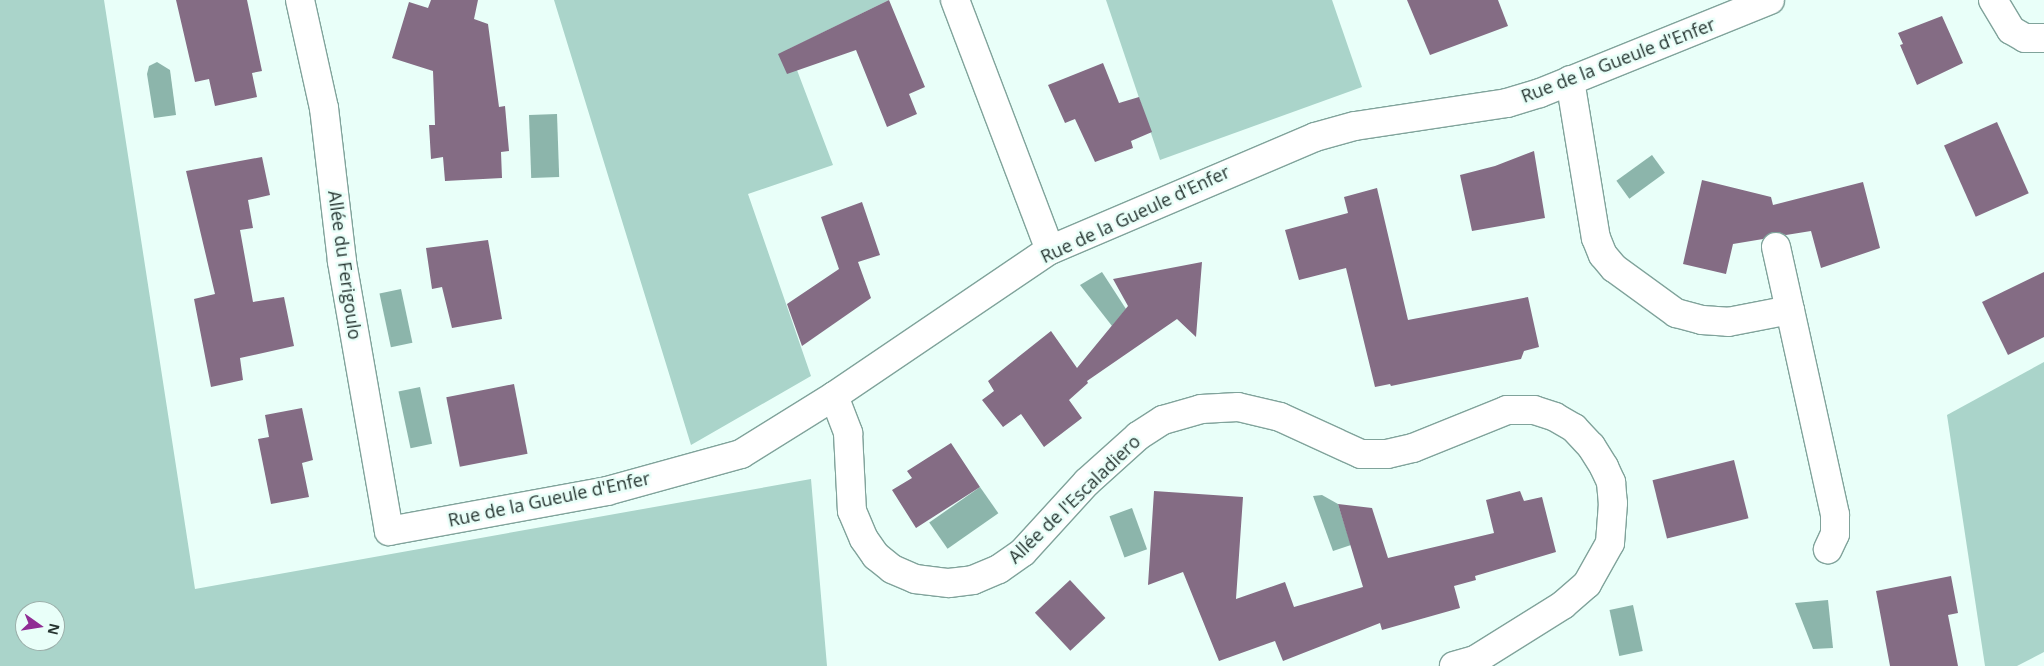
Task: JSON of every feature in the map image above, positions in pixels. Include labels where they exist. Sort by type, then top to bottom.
[{"type":"street","name":"Allée du Ferigoulo","points":[[300,0],[324,108],[342,262],[388,531]]},
{"type":"street","points":[[955,0],[1050,250]]},
{"type":"street","name":"Rue de la Gueule d'Enfer","points":[[388,531],[607,491],[741,454],[834,396],[1050,250],[1315,137],[1360,125],[1507,103],[1570,80],[1770,0]]},
{"type":"street","points":[[1993,0],[2011,30],[2025,38],[2044,38]]},
{"type":"street","points":[[1570,80],[1596,238],[1603,255],[1614,268],[1676,313],[1702,320],[1728,322],[1790,310]]},
{"type":"street","points":[[1776,247],[1835,516],[1835,534],[1828,549]]},
{"type":"street","name":"Allée de l'Escaladiero","points":[[834,396],[848,433],[852,511],[864,539],[876,556],[892,569],[915,579],[949,583],[973,580],[999,569],[1023,552],[1087,482],[1132,441],[1163,420],[1201,409],[1238,407],[1280,418],[1361,454],[1387,454],[1413,448],[1507,410],[1534,410],[1554,417],[1574,428],[1591,446],[1611,482],[1613,503],[1610,543],[1587,584],[1563,605],[1475,660],[1454,666]]},
{"type":"shaded area","points":[[0,0],[104,0],[195,589],[811,479],[827,666],[0,666]]},
{"type":"shaded area","points":[[554,0],[889,0],[789,49],[833,165],[748,194],[811,376],[691,445]]},
{"type":"shaded area","points":[[1106,0],[1332,0],[1362,87],[1160,160]]},
{"type":"shaded area","points":[[157,62],[170,70],[176,115],[154,118],[147,74],[149,66]]},
{"type":"shaded area","points":[[557,114],[559,177],[531,178],[529,115]]},
{"type":"shaded area","points":[[1652,155],[1665,173],[1629,199],[1616,181]]},
{"type":"shaded area","points":[[1102,272],[1126,309],[1112,326],[1080,285]]},
{"type":"shaded area","points":[[401,289],[412,343],[391,347],[379,294]]},
{"type":"shaded area","points":[[2044,362],[2044,652],[2017,666],[1985,666],[1947,415]]},
{"type":"shaded area","points":[[420,387],[432,444],[411,448],[398,392]]},
{"type":"shaded area","points":[[980,487],[998,513],[948,549],[929,523]]},
{"type":"shaded area","points":[[1322,495],[1338,504],[1351,545],[1333,551],[1313,496]]},
{"type":"shaded area","points":[[1132,508],[1147,549],[1124,558],[1109,516]]},
{"type":"shaded area","points":[[1828,600],[1833,648],[1813,649],[1795,603]]},
{"type":"shaded area","points":[[1633,605],[1643,651],[1619,656],[1610,610]]},
{"type":"building","points":[[176,0],[247,0],[262,71],[252,73],[257,97],[215,106],[209,79],[195,82]]},
{"type":"building","points":[[431,0],[478,0],[474,19],[488,24],[499,107],[505,106],[509,151],[501,152],[502,178],[445,181],[443,157],[431,159],[429,125],[435,125],[433,71],[392,58],[409,2],[428,8]]},
{"type":"building","points":[[889,0],[925,87],[909,94],[917,114],[887,127],[856,50],[787,74],[778,54]]},
{"type":"building","points":[[1407,0],[1498,0],[1508,26],[1430,55]]},
{"type":"building","points":[[1942,16],[1963,63],[1917,85],[1900,45],[1903,44],[1898,33]]},
{"type":"building","points":[[1103,63],[1119,103],[1139,97],[1152,132],[1131,141],[1133,148],[1095,162],[1075,119],[1065,123],[1048,85]]},
{"type":"building","points":[[1997,122],[2029,193],[1976,217],[1944,146]]},
{"type":"building","points":[[1534,151],[1545,218],[1472,231],[1460,175],[1495,166]]},
{"type":"building","points":[[262,157],[270,195],[248,200],[253,228],[240,230],[253,302],[284,297],[294,346],[240,358],[243,380],[211,387],[194,299],[215,294],[186,171]]},
{"type":"building","points":[[1702,180],[1771,197],[1773,205],[1863,182],[1880,248],[1821,268],[1811,231],[1786,235],[1773,232],[1763,239],[1733,244],[1726,274],[1683,264]]},
{"type":"building","points":[[1377,188],[1408,320],[1528,297],[1539,347],[1524,351],[1521,359],[1391,386],[1390,384],[1375,387],[1346,268],[1299,280],[1285,230],[1348,213],[1344,197]]},
{"type":"building","points":[[862,202],[880,255],[858,262],[871,298],[802,346],[787,304],[839,269],[821,217]]},
{"type":"building","points":[[488,240],[502,319],[452,328],[442,287],[432,289],[426,248]]},
{"type":"building","points":[[1202,262],[1196,337],[1177,319],[1087,381],[1088,383],[1069,400],[1082,418],[1044,447],[1021,414],[1003,427],[982,400],[994,391],[988,381],[1051,331],[1077,368],[1128,306],[1113,279]]},
{"type":"building","points":[[2044,272],[2044,337],[2008,355],[1982,302]]},
{"type":"building","points":[[514,384],[528,454],[460,467],[446,397]]},
{"type":"building","points":[[302,408],[313,460],[302,463],[309,497],[271,504],[258,439],[269,437],[265,415]]},
{"type":"building","points":[[951,443],[980,487],[916,528],[892,490],[912,478],[907,471]]},
{"type":"building","points":[[1734,460],[1749,518],[1667,539],[1652,480]]},
{"type":"building","points":[[1154,491],[1243,497],[1236,599],[1285,582],[1294,607],[1363,587],[1338,504],[1372,508],[1388,558],[1494,533],[1486,500],[1520,491],[1524,501],[1542,497],[1556,552],[1475,576],[1476,580],[1454,586],[1460,608],[1382,630],[1380,623],[1283,661],[1275,641],[1219,661],[1183,572],[1148,585]]},
{"type":"building","points":[[1951,576],[1958,613],[1948,615],[1958,666],[1890,666],[1876,591]]},
{"type":"building","points":[[1070,580],[1105,618],[1070,651],[1035,613]]}]
